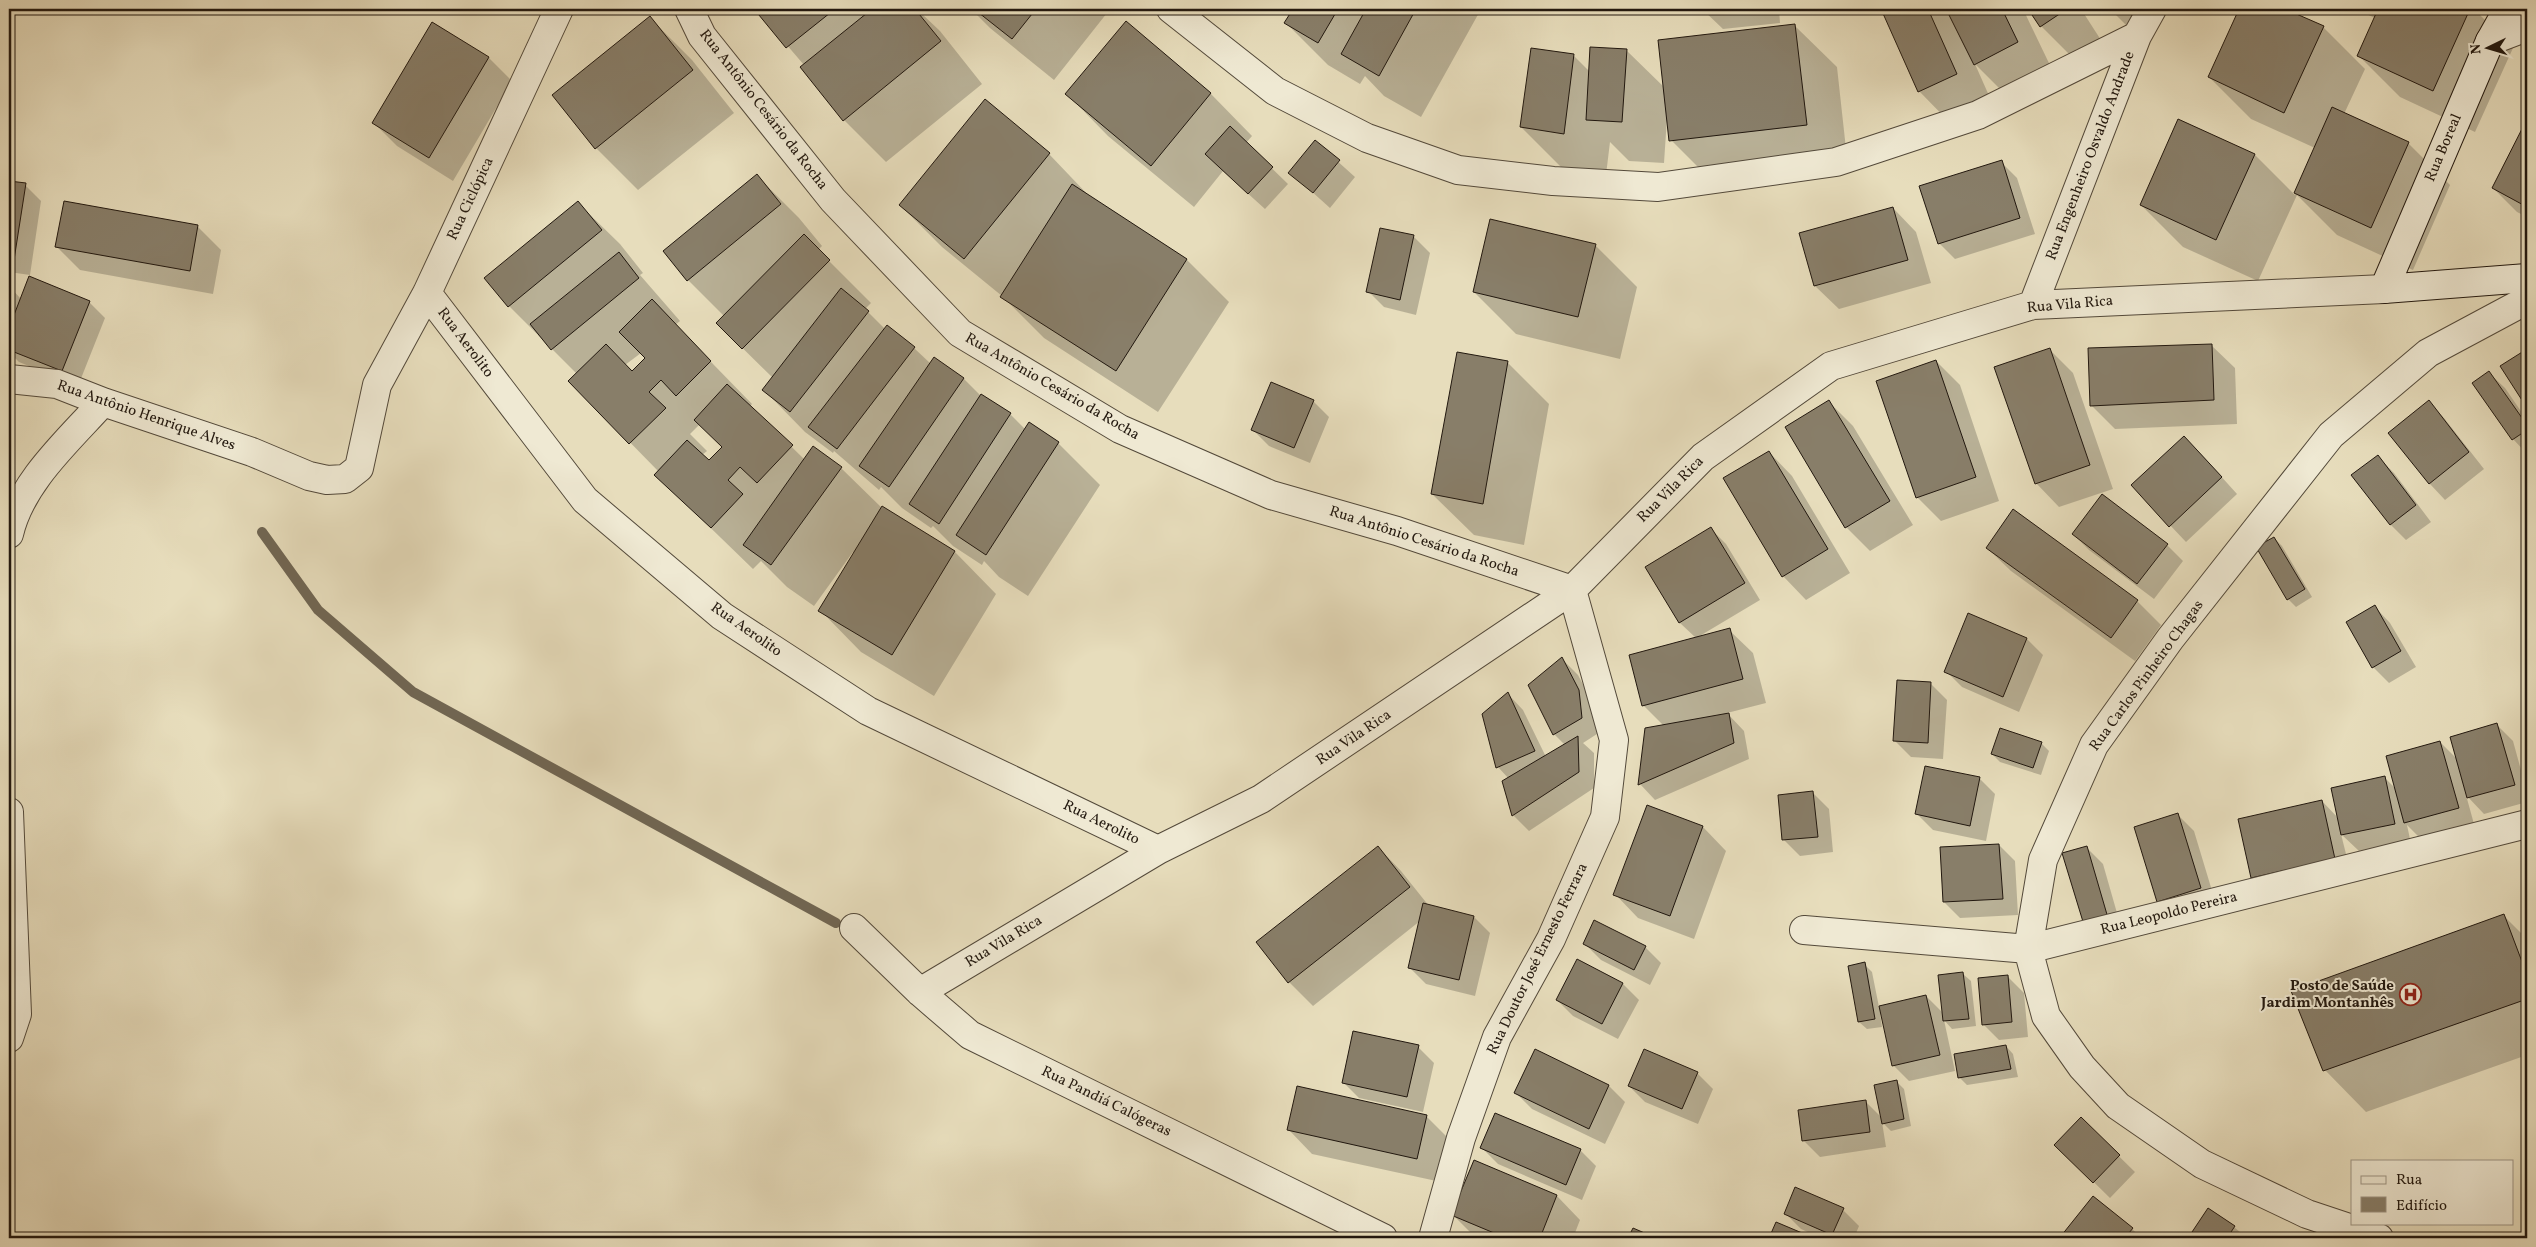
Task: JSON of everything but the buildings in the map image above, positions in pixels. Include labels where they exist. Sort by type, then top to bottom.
[{"type":"street","name":"Rua Ciclópica","points":[[377,385],[427,293],[559,9]]},
{"type":"street","name":"Rua Antônio Cesário da Rocha","points":[[689,9],[702,36],[833,200],[960,333],[1120,429],[1271,495],[1397,531],[1572,590]]},
{"type":"street","points":[[1171,9],[1275,91],[1367,138],[1458,170],[1553,181],[1658,187],[1836,162],[1978,115],[2138,36]]},
{"type":"street","name":"Rua Engenheiro Osvaldo Andrade","points":[[2033,305],[2138,36],[2152,9]]},
{"type":"street","name":"Rua Boreal","points":[[2384,289],[2490,41],[2508,9]]},
{"type":"street","points":[[2490,41],[2527,27]]},
{"type":"street","name":"Rua Vila Rica","points":[[920,992],[1158,850],[1261,799],[1572,590],[1703,457],[1831,366],[2033,305],[2384,289],[2527,278]]},
{"type":"street","name":"Rua Aerolito","points":[[427,293],[585,500],[722,616],[868,711],[1158,850]]},
{"type":"street","name":"Rua Carlos Pinheiro Chagas","points":[[2380,1238],[2307,1214],[2202,1164],[2118,1106],[2082,1068],[2046,1016],[2028,949],[2043,860],[2094,745],[2170,639],[2331,435],[2428,353],[2527,300]]},
{"type":"street","name":"Rua Antônio Henrique Alves","points":[[9,379],[57,384],[103,402],[252,452],[309,476],[327,480],[345,479],[359,468],[377,385]]},
{"type":"street","points":[[9,534],[14,514],[48,462],[103,402]]},
{"type":"street","name":"Rua Doutor José Ernesto Ferrara","points":[[1434,1238],[1461,1138],[1497,1037],[1550,939],[1605,817],[1614,740],[1572,590]]},
{"type":"street","points":[[9,812],[17,1014],[9,1038]]},
{"type":"street","name":"Rua Leopoldo Pereira","points":[[1804,930],[2028,949],[2527,824]]},
{"type":"street","name":"Rua Pandiá Calógeras","points":[[854,928],[920,992],[970,1035],[1383,1238]]},
{"type":"waterway","points":[[262,532],[318,610],[413,692],[836,923]]},
{"type":"place","name":"Posto de Saúde Jardim Montanhês","points":[[2410,995]]}]
